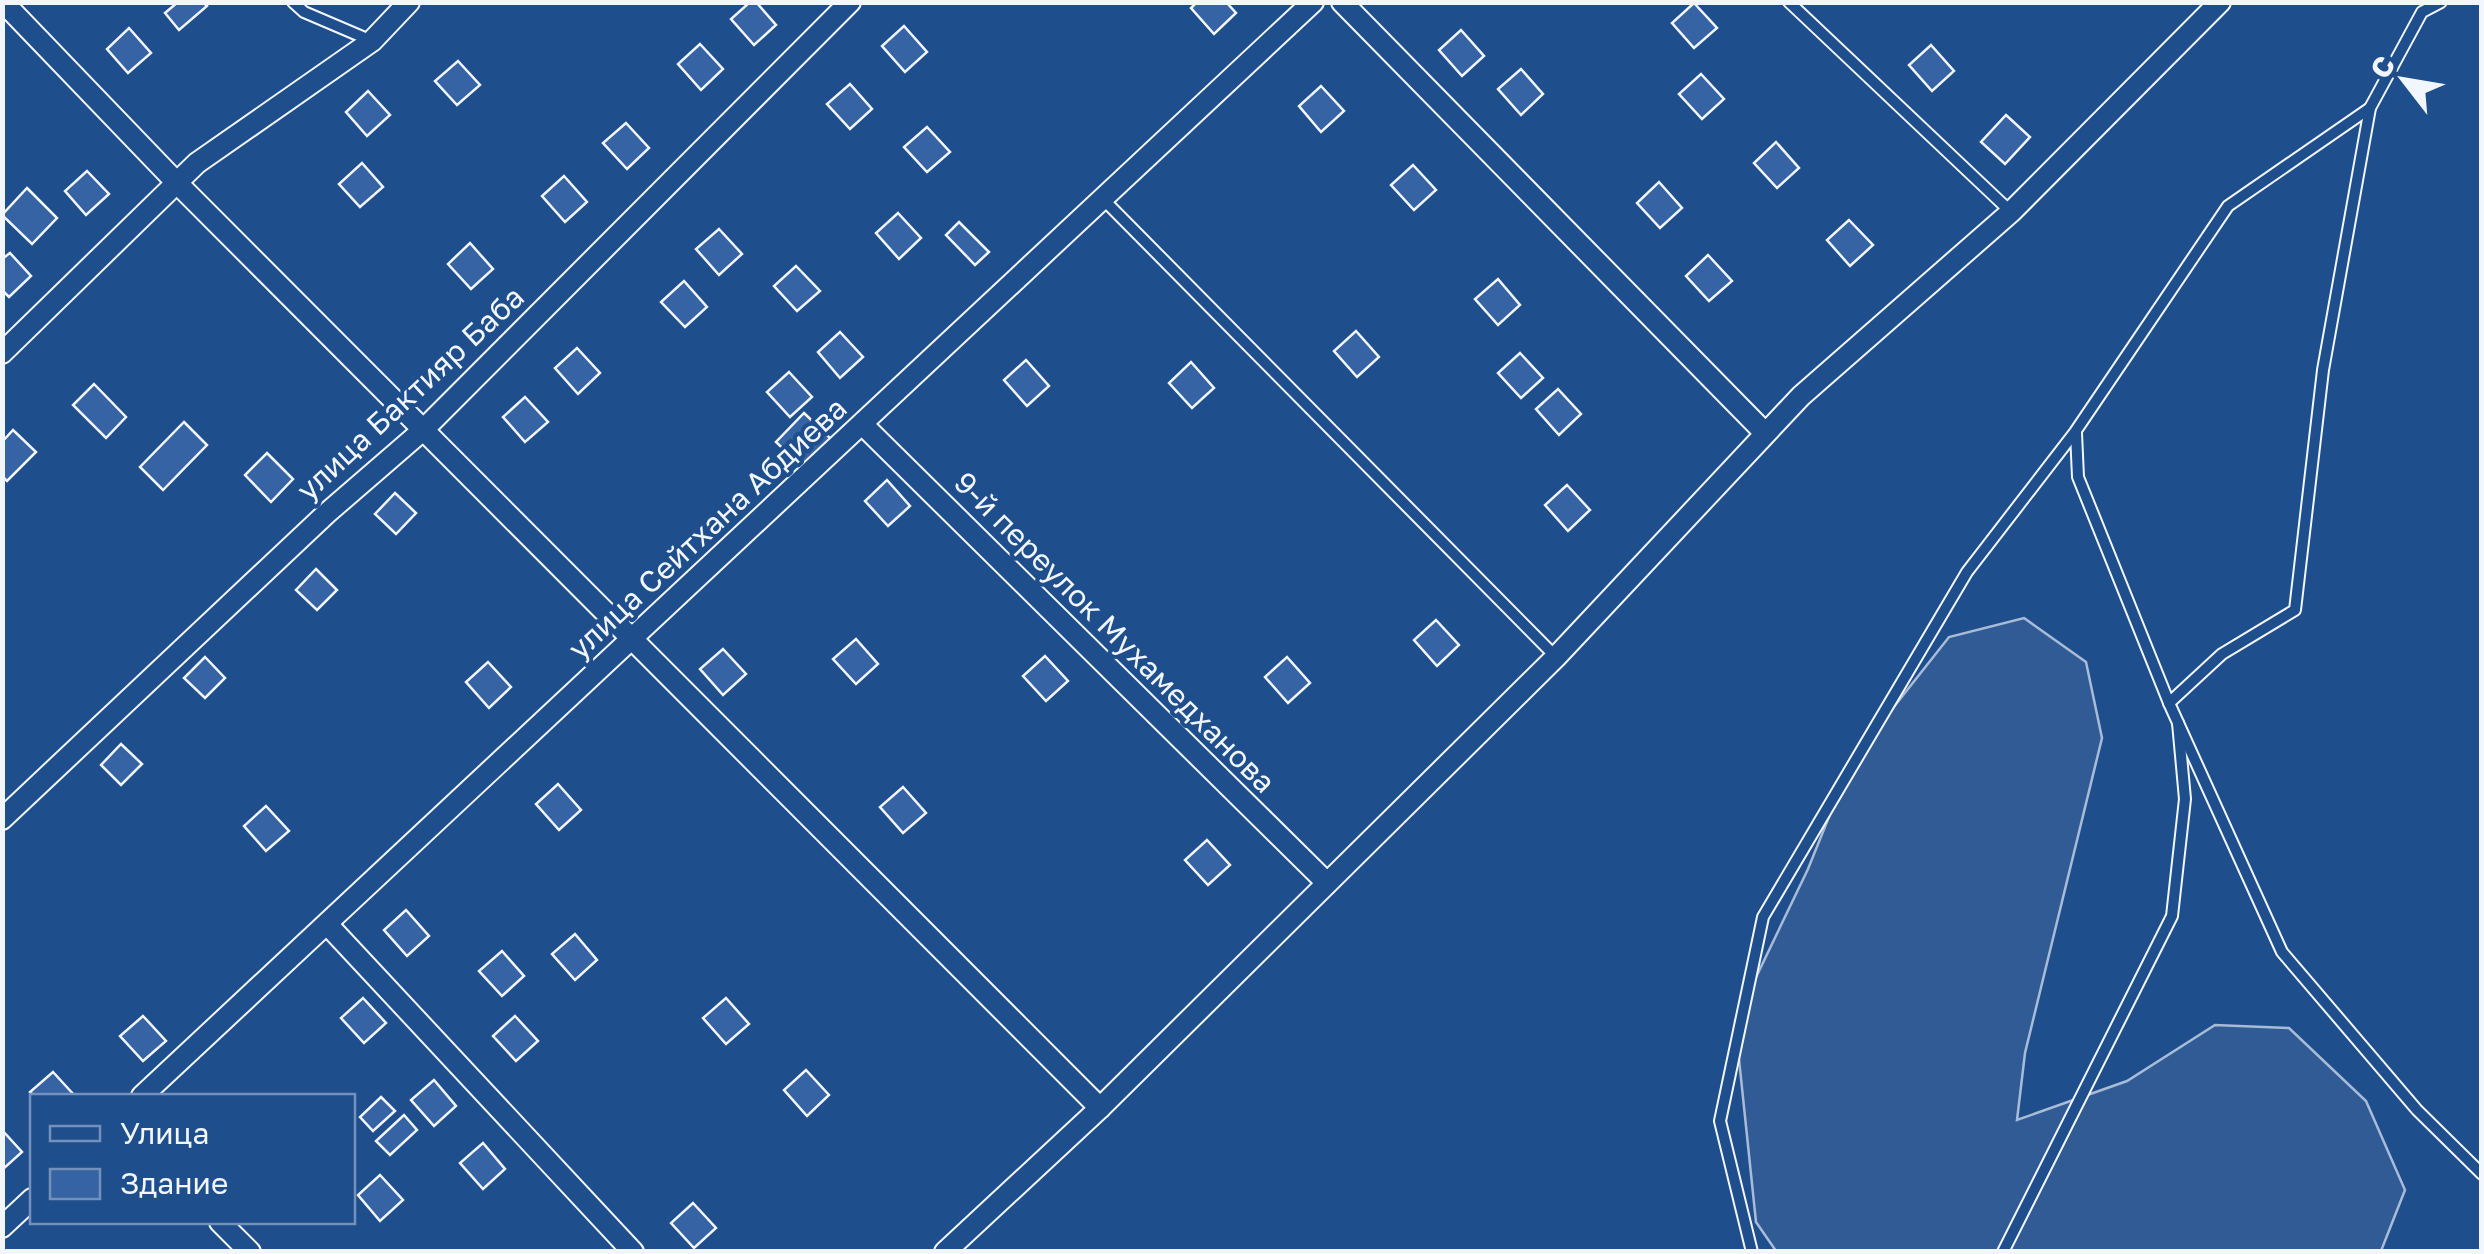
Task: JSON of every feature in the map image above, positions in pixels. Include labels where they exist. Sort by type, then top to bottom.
[{"type":"street","points":[[3,2],[177,183],[1100,1108]]},
{"type":"street","points":[[2,353],[197,163],[372,41],[409,2]]},
{"type":"street","name":"улица Бактияр Баба","points":[[2,819],[328,513],[423,430],[850,2]]},
{"type":"street","name":"улица Сейтхана Абдиева","points":[[144,1094],[1313,2]]},
{"type":"street","points":[[1342,2],[1765,434]]},
{"type":"street","points":[[945,1252],[1100,1108],[1556,657],[1800,396],[2012,212],[2220,2]]},
{"type":"street","name":"9-й переулок Мухамедханова","points":[[862,424],[1327,883]]},
{"type":"street","points":[[327,924],[633,1252]]},
{"type":"street","points":[[2,1227],[30,1201]]},
{"type":"street","points":[[222,1224],[250,1252]]},
{"type":"lane","points":[[293,2],[304,12],[372,41]]},
{"type":"lane","points":[[1789,2],[2012,212]]},
{"type":"lane","points":[[2169,702],[2222,654],[2295,610],[2323,370],[2370,108],[2422,12],[2441,2]]},
{"type":"lane","points":[[1752,1252],[1720,1121],[1763,917],[1967,572],[2076,432],[2228,206],[2370,108]]},
{"type":"lane","points":[[1102,199],[1556,657]]},
{"type":"lane","points":[[2076,432],[2078,478],[2169,702],[2282,952],[2417,1110],[2482,1174]]},
{"type":"lane","points":[[2004,1252],[2172,916],[2185,799],[2178,722]]},
{"type":"shaded area","points":[[2024,618],[2086,662],[2102,738],[2025,1053],[2017,1120],[2127,1081],[2215,1025],[2289,1028],[2366,1101],[2405,1190],[2381,1251],[1776,1251],[1756,1222],[1735,1021],[1808,869],[1852,760],[1949,637]]},
{"type":"building","points":[[178,2],[203,2],[207,6],[179,30],[165,13]]},
{"type":"building","points":[[750,2],[756,2],[776,25],[754,45],[731,19]]},
{"type":"building","points":[[1197,2],[1226,2],[1236,13],[1214,34],[1191,8]]},
{"type":"building","points":[[1694,3],[1717,28],[1694,48],[1672,23]]},
{"type":"building","points":[[904,26],[927,52],[905,72],[882,46]]},
{"type":"building","points":[[129,28],[151,53],[128,73],[107,49]]},
{"type":"building","points":[[1461,30],[1484,56],[1462,76],[1439,50]]},
{"type":"building","points":[[700,44],[723,69],[701,90],[678,64]]},
{"type":"building","points":[[1931,45],[1954,71],[1932,91],[1909,65]]},
{"type":"building","points":[[458,61],[480,85],[457,105],[435,81]]},
{"type":"building","points":[[1521,69],[1543,94],[1521,115],[1498,89]]},
{"type":"building","points":[[1701,74],[1724,99],[1702,119],[1679,94]]},
{"type":"building","points":[[850,84],[872,109],[850,129],[827,104]]},
{"type":"building","points":[[1321,86],[1344,111],[1321,132],[1299,106]]},
{"type":"building","points":[[368,91],[390,115],[367,136],[346,112]]},
{"type":"building","points":[[2006,115],[2030,137],[2005,164],[1981,142]]},
{"type":"building","points":[[626,123],[649,148],[627,169],[603,143]]},
{"type":"building","points":[[927,127],[950,152],[927,172],[904,147]]},
{"type":"building","points":[[1776,142],[1799,168],[1777,188],[1754,163]]},
{"type":"building","points":[[362,163],[383,187],[360,207],[339,184]]},
{"type":"building","points":[[1413,165],[1436,190],[1414,210],[1391,185]]},
{"type":"building","points":[[87,171],[109,194],[86,215],[65,191]]},
{"type":"building","points":[[564,176],[587,202],[565,222],[542,196]]},
{"type":"building","points":[[1659,182],[1682,208],[1660,228],[1637,203]]},
{"type":"building","points":[[27,188],[57,218],[32,244],[2,215]]},
{"type":"building","points":[[898,213],[921,238],[899,259],[876,233]]},
{"type":"building","points":[[1849,220],[1873,245],[1850,266],[1827,240]]},
{"type":"building","points":[[959,222],[989,252],[975,265],[946,235]]},
{"type":"building","points":[[719,229],[742,254],[719,275],[696,249]]},
{"type":"building","points":[[470,243],[493,269],[471,289],[448,264]]},
{"type":"building","points":[[10,253],[31,276],[9,297],[2,290],[2,259]]},
{"type":"building","points":[[1708,255],[1732,281],[1709,301],[1686,276]]},
{"type":"building","points":[[796,266],[820,291],[797,311],[774,286]]},
{"type":"building","points":[[1498,279],[1520,305],[1498,325],[1475,299]]},
{"type":"building","points":[[684,281],[707,307],[685,327],[661,302]]},
{"type":"building","points":[[1356,331],[1379,357],[1357,377],[1334,351]]},
{"type":"building","points":[[840,332],[863,357],[840,378],[818,352]]},
{"type":"building","points":[[577,348],[600,373],[578,394],[555,368]]},
{"type":"building","points":[[1520,353],[1543,378],[1521,398],[1498,373]]},
{"type":"building","points":[[1026,360],[1049,386],[1027,406],[1004,380]]},
{"type":"building","points":[[1191,362],[1214,388],[1192,408],[1169,383]]},
{"type":"building","points":[[789,372],[812,397],[790,417],[767,392]]},
{"type":"building","points":[[94,384],[126,417],[106,438],[73,405]]},
{"type":"building","points":[[1558,389],[1581,414],[1559,435],[1536,409]]},
{"type":"building","points":[[525,397],[548,422],[525,442],[503,417]]},
{"type":"building","points":[[804,413],[831,439],[803,468],[776,442]]},
{"type":"building","points":[[184,422],[207,445],[163,490],[140,467]]},
{"type":"building","points":[[13,430],[36,452],[7,481],[2,476],[2,442]]},
{"type":"building","points":[[267,453],[293,479],[271,502],[245,475]]},
{"type":"building","points":[[887,480],[910,506],[888,526],[865,501]]},
{"type":"building","points":[[1567,485],[1590,510],[1568,531],[1545,505]]},
{"type":"building","points":[[395,493],[416,513],[396,534],[375,514]]},
{"type":"building","points":[[316,569],[337,590],[317,610],[296,590]]},
{"type":"building","points":[[1436,620],[1459,645],[1437,666],[1414,640]]},
{"type":"building","points":[[856,639],[878,664],[856,684],[833,659]]},
{"type":"building","points":[[723,649],[746,674],[723,695],[700,669]]},
{"type":"building","points":[[1045,656],[1068,681],[1046,701],[1023,676]]},
{"type":"building","points":[[205,657],[225,678],[205,698],[184,678]]},
{"type":"building","points":[[1287,657],[1310,683],[1288,703],[1265,677]]},
{"type":"building","points":[[488,662],[511,687],[489,708],[466,682]]},
{"type":"building","points":[[121,744],[142,764],[121,785],[101,765]]},
{"type":"building","points":[[558,784],[581,810],[559,830],[536,804]]},
{"type":"building","points":[[903,787],[926,813],[903,833],[880,807]]},
{"type":"building","points":[[266,806],[289,831],[266,851],[244,826]]},
{"type":"building","points":[[1207,840],[1230,865],[1208,885],[1185,860]]},
{"type":"building","points":[[406,910],[429,936],[407,956],[384,930]]},
{"type":"building","points":[[575,934],[597,960],[575,980],[552,954]]},
{"type":"building","points":[[502,951],[524,976],[502,996],[479,971]]},
{"type":"building","points":[[363,998],[386,1023],[364,1043],[341,1018]]},
{"type":"building","points":[[726,998],[749,1024],[726,1044],[703,1018]]},
{"type":"building","points":[[143,1016],[166,1041],[143,1061],[120,1036]]},
{"type":"building","points":[[515,1016],[538,1041],[516,1061],[493,1036]]},
{"type":"building","points":[[806,1070],[829,1095],[807,1116],[784,1090]]},
{"type":"building","points":[[53,1072],[73,1094],[32,1094]]},
{"type":"building","points":[[434,1080],[456,1106],[434,1126],[411,1100]]},
{"type":"building","points":[[381,1097],[395,1111],[373,1131],[360,1117]]},
{"type":"building","points":[[404,1115],[417,1130],[390,1155],[376,1141]]},
{"type":"building","points":[[2,1130],[22,1152],[2,1170]]},
{"type":"building","points":[[483,1143],[505,1169],[483,1189],[460,1163]]},
{"type":"building","points":[[380,1175],[403,1200],[380,1221],[358,1195]]},
{"type":"building","points":[[693,1203],[716,1228],[694,1248],[671,1223]]}]
